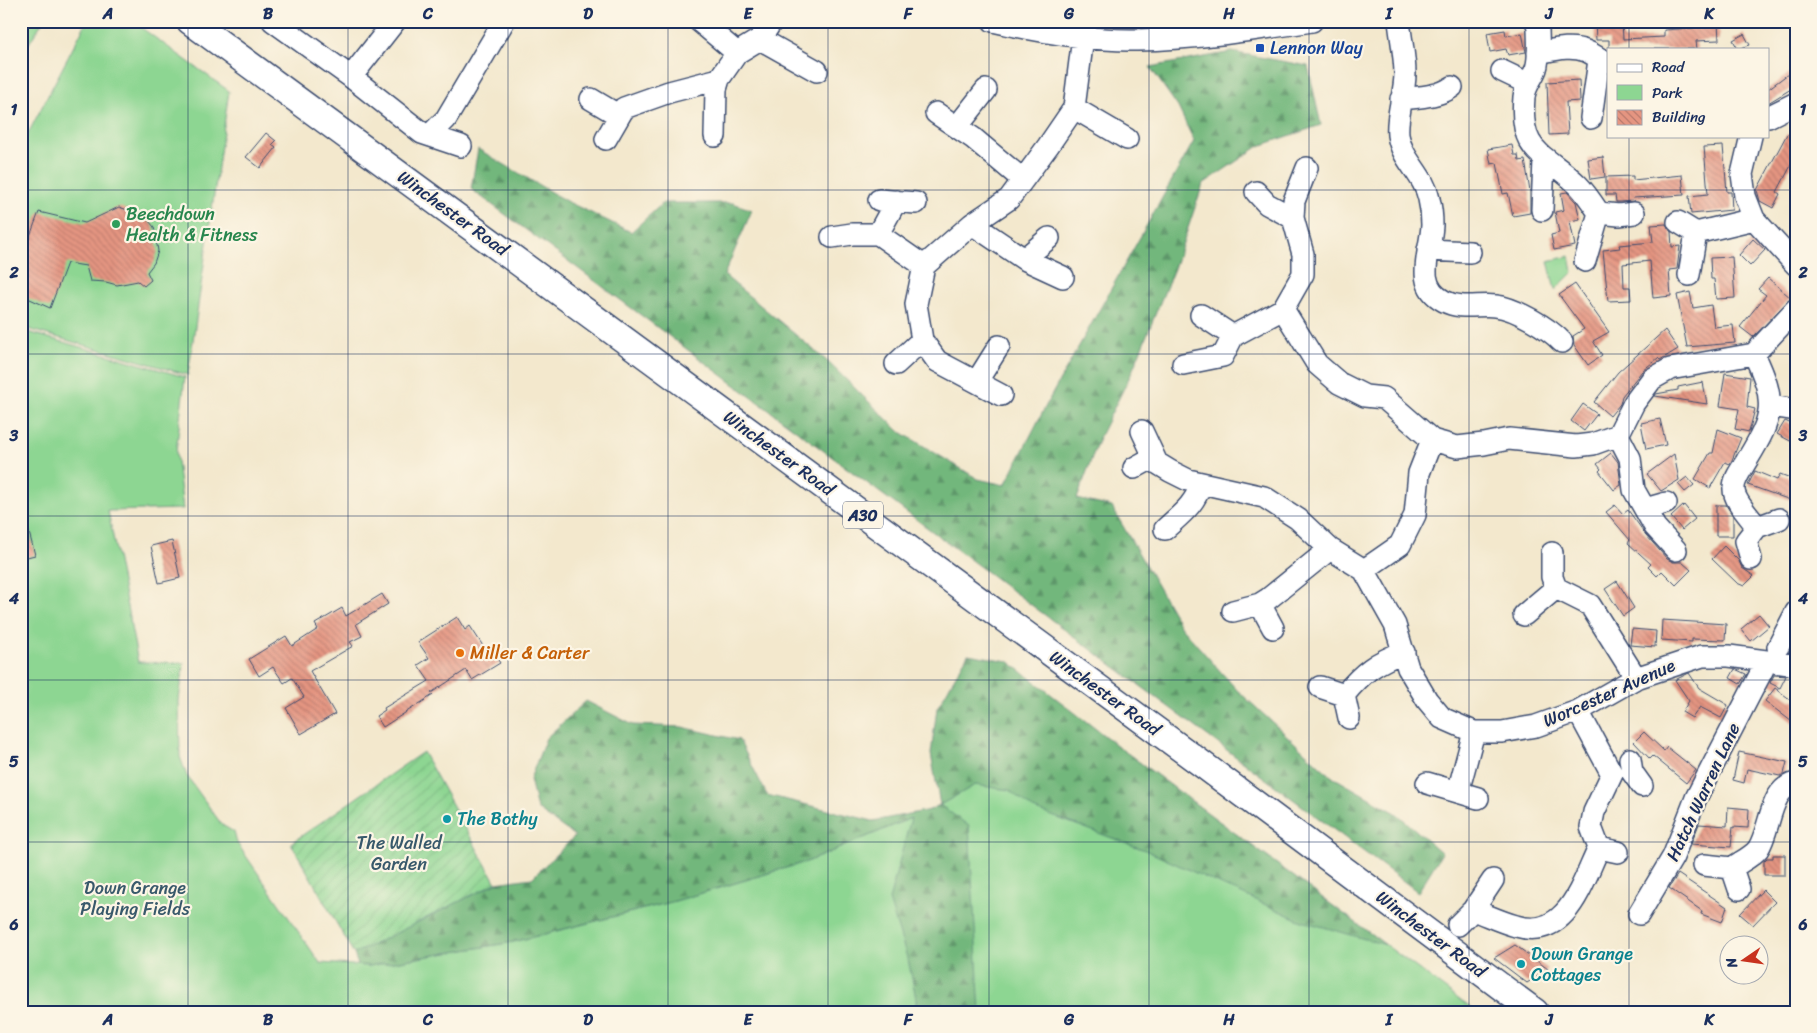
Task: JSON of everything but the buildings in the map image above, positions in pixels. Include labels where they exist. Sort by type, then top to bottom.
[{"type":"main road","name":"Winchester Road","points":[[190,21],[1118,702],[1535,1012]]},
{"type":"street","points":[[273,21],[351,77],[422,133],[431,134],[461,146]]},
{"type":"street","points":[[351,77],[395,21]]},
{"type":"street","points":[[431,134],[446,119],[504,21]]},
{"type":"street","points":[[699,21],[738,53]]},
{"type":"street","points":[[715,136],[716,89],[719,78],[738,53],[760,39],[772,21]]},
{"type":"street","points":[[993,21],[1083,37],[1135,40],[1189,38],[1312,21]]},
{"type":"street","points":[[1399,21],[1405,75],[1398,134],[1404,158],[1420,178],[1429,198],[1432,225],[1425,274],[1429,290],[1444,301],[1467,308],[1494,306],[1507,308],[1530,320],[1562,342]]},
{"type":"street","points":[[1536,21],[1538,53],[1536,69],[1527,83],[1524,95],[1523,127],[1534,148],[1544,159],[1579,186],[1599,213],[1619,215],[1634,213]]},
{"type":"street","points":[[1001,395],[937,361],[922,340],[916,304],[924,266],[972,224],[1009,199],[1074,108],[1083,37]]},
{"type":"street","points":[[760,39],[817,71]]},
{"type":"street","points":[[1538,53],[1572,47],[1588,52],[1603,61],[1592,118]]},
{"type":"street","points":[[1502,72],[1527,83]]},
{"type":"street","points":[[606,139],[618,115],[624,108],[669,92],[719,78]]},
{"type":"street","points":[[1401,99],[1431,95],[1446,91],[1452,87]]},
{"type":"street","points":[[957,127],[986,90]]},
{"type":"street","points":[[591,99],[618,115]]},
{"type":"street","points":[[1770,116],[1796,103]]},
{"type":"street","points":[[1074,108],[1127,139]]},
{"type":"street","points":[[936,113],[957,127],[1023,180]]},
{"type":"street","points":[[1751,138],[1742,174],[1745,196],[1754,219],[1796,265]]},
{"type":"street","points":[[1542,210],[1544,159]]},
{"type":"street","points":[[1183,364],[1223,356],[1233,336],[1283,309],[1303,274],[1303,254],[1293,218],[1294,201],[1307,168]]},
{"type":"street","points":[[1256,192],[1267,204],[1293,218]]},
{"type":"street","points":[[878,234],[897,201]]},
{"type":"street","points":[[1585,261],[1599,213]]},
{"type":"street","points":[[1678,222],[1696,233],[1754,219]]},
{"type":"street","points":[[972,224],[1024,259],[1063,277]]},
{"type":"street","points":[[1689,275],[1696,233]]},
{"type":"street","points":[[843,241],[878,234],[924,266]]},
{"type":"street","points":[[1024,259],[1049,238]]},
{"type":"street","points":[[1428,250],[1470,252]]},
{"type":"street","points":[[1283,309],[1317,364],[1339,383],[1365,396],[1384,398],[1432,440],[1457,446],[1509,439],[1576,446],[1593,444],[1618,435],[1634,403],[1652,379],[1670,369],[1754,354],[1796,309]]},
{"type":"street","points":[[1201,315],[1233,336]]},
{"type":"street","points":[[896,364],[922,340]]},
{"type":"street","points":[[977,381],[999,346]]},
{"type":"street","points":[[1754,354],[1766,379],[1771,406],[1763,433],[1737,476],[1734,488],[1735,496],[1757,527]]},
{"type":"street","points":[[1771,406],[1796,410]]},
{"type":"street","name":"Worcester Avenue","points":[[1142,431],[1157,463],[1188,480],[1264,497],[1298,519],[1330,549],[1364,570],[1395,624],[1408,668],[1427,700],[1442,718],[1474,732],[1502,732],[1536,726],[1578,711],[1636,678],[1702,656],[1729,656],[1796,665]]},
{"type":"street","points":[[1618,435],[1630,458],[1634,490],[1655,527],[1676,550]]},
{"type":"street","points":[[1364,570],[1400,545],[1415,514],[1419,474],[1432,440]]},
{"type":"street","points":[[1134,468],[1154,457]]},
{"type":"street","points":[[1165,530],[1192,504],[1198,495],[1201,484]]},
{"type":"street","points":[[1645,509],[1666,503]]},
{"type":"street","points":[[1751,559],[1746,541],[1757,527],[1779,518]]},
{"type":"street","points":[[1233,611],[1260,604],[1330,549]]},
{"type":"street","points":[[1552,553],[1552,577],[1556,588],[1590,605],[1636,678]]},
{"type":"street","points":[[1524,616],[1556,588]]},
{"type":"street","points":[[1260,604],[1273,628]]},
{"type":"street","points":[[1778,647],[1796,612]]},
{"type":"street","points":[[1344,695],[1358,677],[1380,660],[1404,652]]},
{"type":"street","name":"Hatch Warren Lane","points":[[1639,914],[1673,856],[1696,798],[1763,669]]},
{"type":"street","points":[[1320,687],[1344,695]]},
{"type":"street","points":[[1344,695],[1349,718]]},
{"type":"street","points":[[1493,880],[1465,917],[1518,927],[1541,928],[1556,923],[1567,912],[1579,889],[1609,850],[1591,827],[1594,812],[1629,773],[1578,711]]},
{"type":"street","points":[[1427,782],[1468,795],[1474,732]]},
{"type":"street","points":[[1704,865],[1732,868],[1756,851],[1766,836],[1780,793],[1790,784],[1796,784]]},
{"type":"street","points":[[1732,868],[1739,889]]},
{"type":"green space","points":[[21,21],[43,21],[21,56]]},
{"type":"green space","name":"Beechdown Health & Fitness","points":[[87,21],[132,21],[229,91],[188,375],[21,327],[21,147]]},
{"type":"green space","points":[[1232,52],[1308,66],[1321,125],[1259,146],[1203,184],[1175,266],[1131,374],[1099,438],[1077,499],[1112,507],[1181,627],[1237,690],[1331,776],[1396,813],[1442,853],[1418,892],[471,189],[478,149],[566,201],[631,232],[663,203],[733,203],[752,210],[724,275],[827,361],[899,431],[978,479],[1005,485],[1051,396],[1194,141],[1178,107],[1150,67]]},
{"type":"green space","points":[[1570,256],[1573,272],[1555,290],[1548,261]]},
{"type":"green space","name":"Down Grange Playing Fields","points":[[21,330],[185,377],[176,452],[183,509],[108,511],[138,662],[184,663],[179,700],[180,757],[187,776],[222,825],[234,832],[237,843],[320,963],[369,966],[513,942],[675,901],[809,861],[930,810],[975,785],[1123,750],[1476,1012],[21,1012]]},
{"type":"green space","points":[[968,654],[1008,661],[1123,750],[1386,945],[1299,920],[1145,850],[1033,809],[1009,790],[975,785],[940,805],[931,754],[937,708]]},
{"type":"green space","points":[[586,701],[633,725],[682,727],[739,740],[767,795],[873,821],[930,810],[940,805],[969,826],[980,1012],[916,1012],[916,998],[909,964],[889,900],[911,818],[809,861],[675,901],[513,942],[369,966],[358,965],[354,954],[496,883],[532,878],[575,836],[537,809],[530,779],[546,738]]},
{"type":"green space","name":"The Walled Garden","points":[[423,752],[496,883],[354,954],[291,843]]},
{"type":"place","name":"Lennon Way","points":[[1260,48]]},
{"type":"place","name":"Beechdown Health & Fitness","points":[[116,224]]},
{"type":"place","name":"Miller & Carter","points":[[460,653]]},
{"type":"place","name":"The Bothy","points":[[447,819]]},
{"type":"place","name":"Down Grange Cottages","points":[[1521,964]]}]
